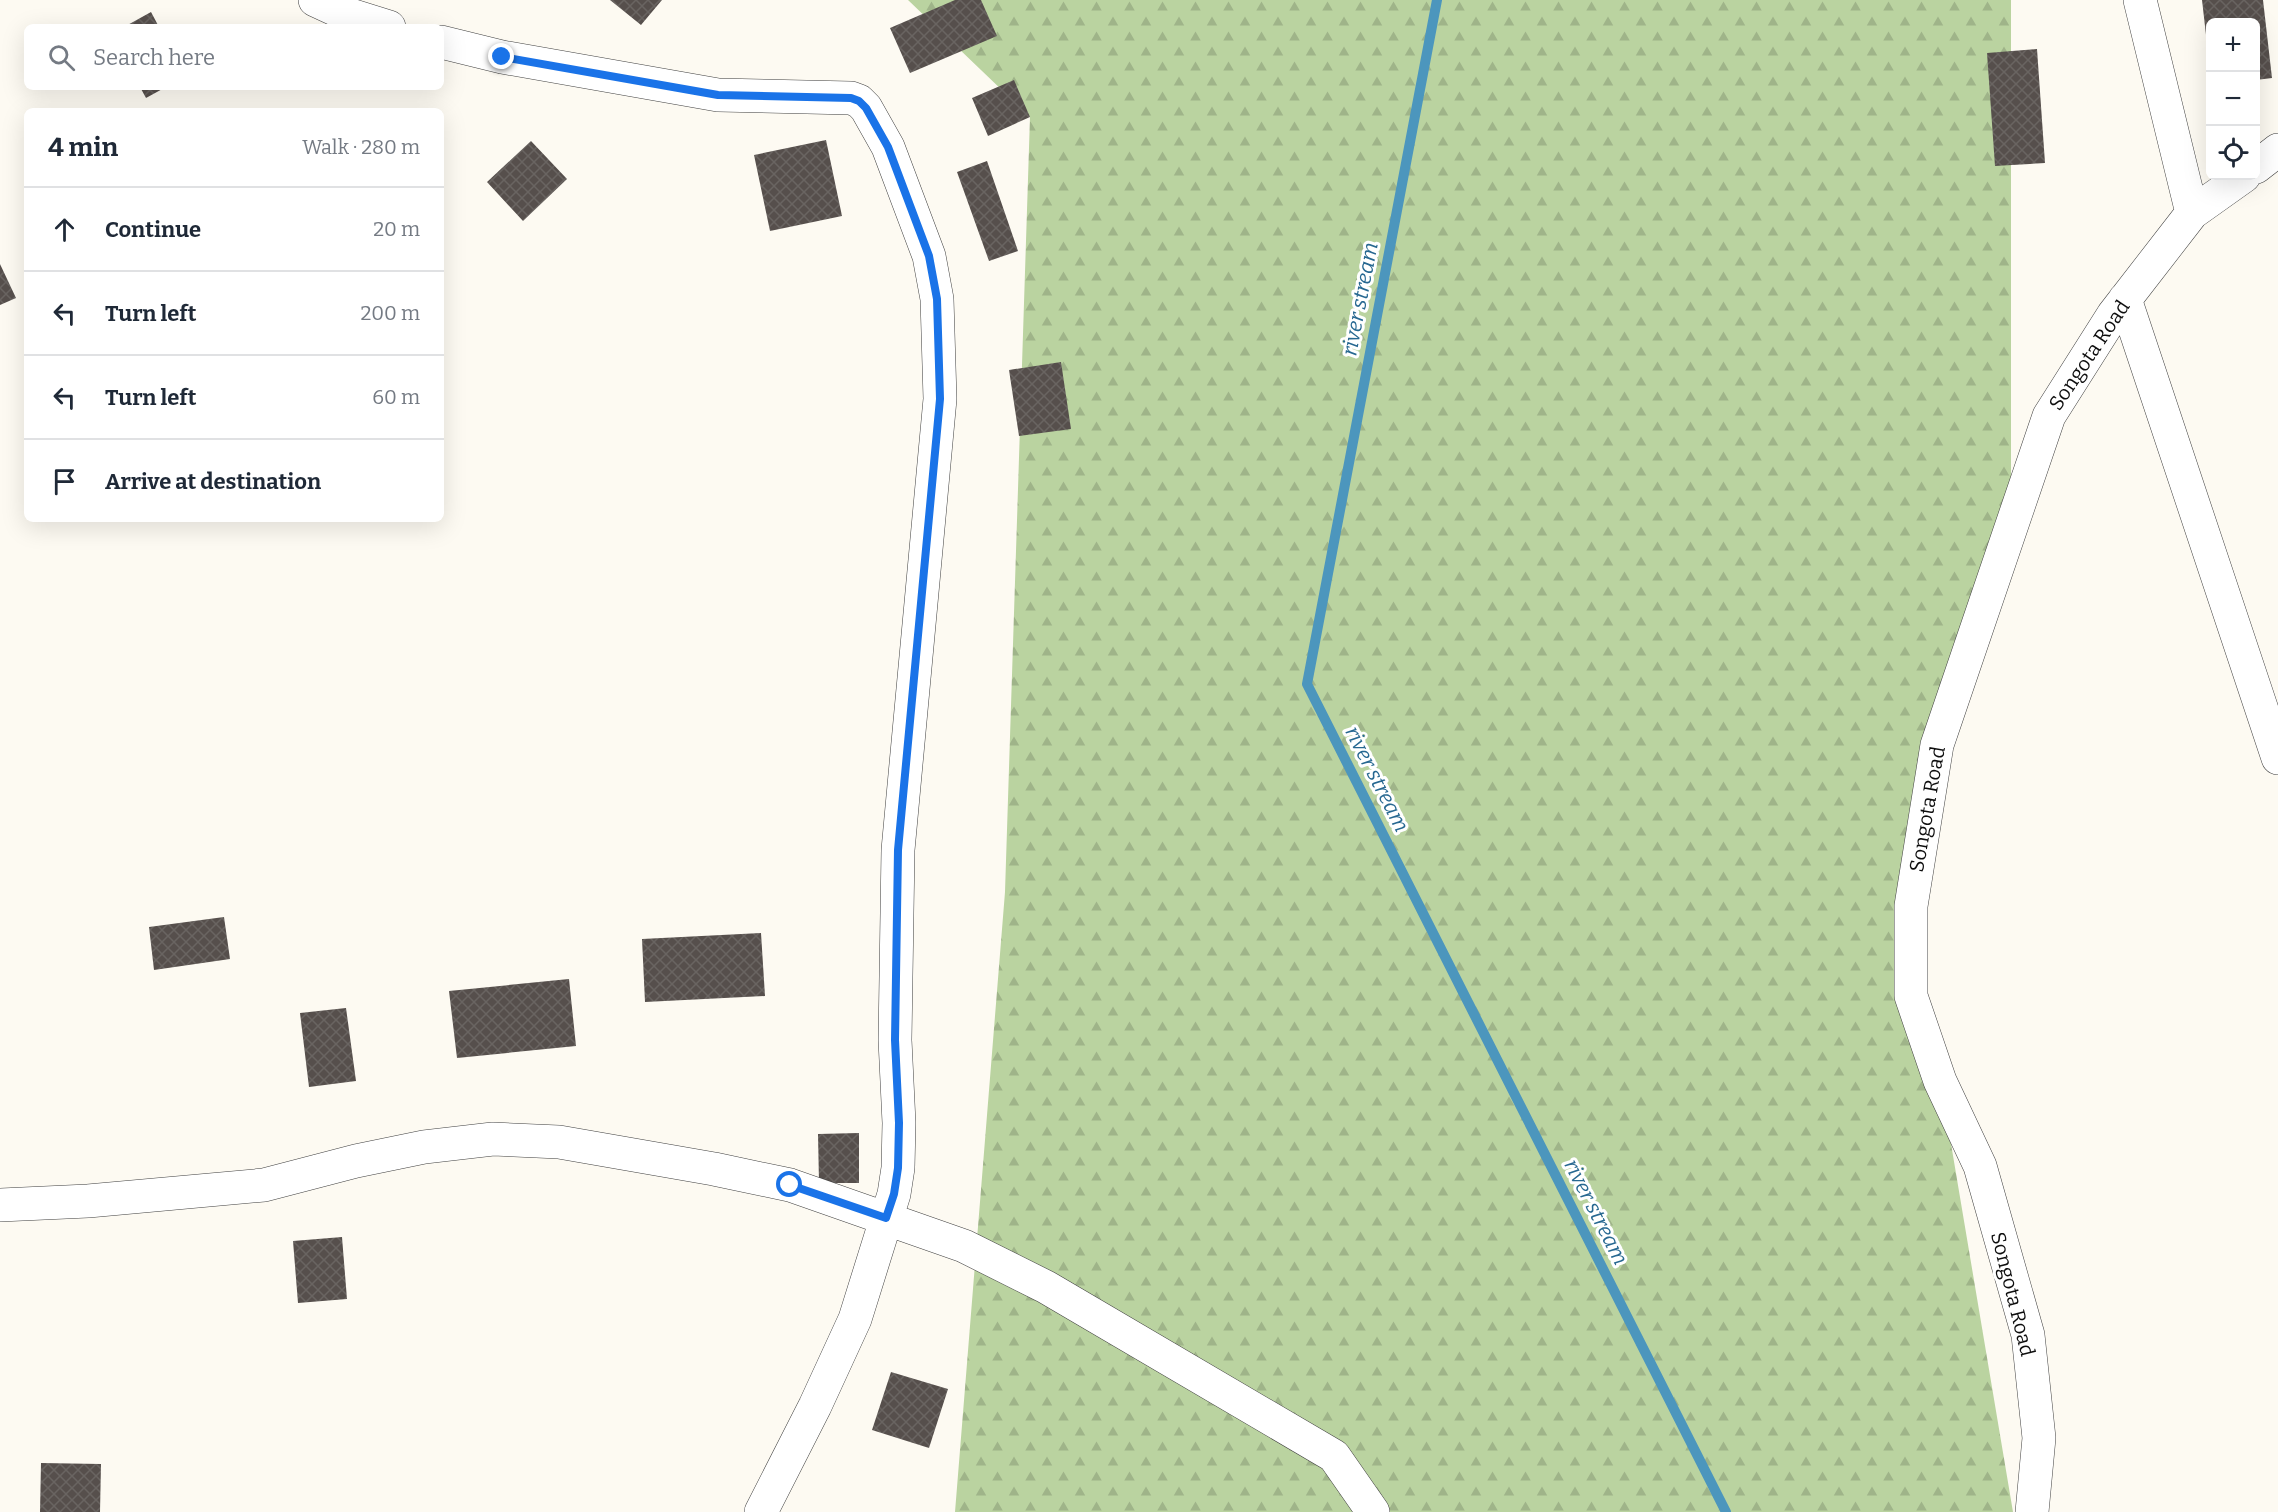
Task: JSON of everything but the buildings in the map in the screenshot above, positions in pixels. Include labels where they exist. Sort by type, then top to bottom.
[{"type":"street","points":[[315,0],[341,12],[379,24]]},
{"type":"street","points":[[2140,0],[2192,213]]},
{"type":"street","points":[[444,43],[502,57],[718,95],[851,98],[859,101],[866,108],[888,147],[929,256],[937,299],[940,399],[898,850],[895,1040],[899,1123],[898,1168],[894,1194],[855,1319],[815,1406],[761,1512]]},
{"type":"street","points":[[2260,164],[2278,150]]},
{"type":"street","name":"Songota Road","points":[[2032,1512],[2039,1438],[2028,1335],[1980,1166],[1940,1081],[1911,996],[1911,906],[1936,745],[2049,416],[2125,299],[2192,213],[2238,180]]},
{"type":"street","points":[[2125,299],[2278,758]]},
{"type":"street","points":[[0,1204],[88,1202],[264,1185],[356,1161],[424,1147],[493,1139],[559,1142],[714,1168],[790,1185],[964,1246],[1046,1287],[1334,1456],[1373,1512]]},
{"type":"green space","points":[[908,0],[2011,0],[2011,527],[1911,906],[2013,1512],[955,1512],[1005,892],[1030,117]]},
{"type":"waterway","name":"river stream","points":[[1437,0],[1307,684],[1726,1512]]},
{"type":"route","points":[[502,57],[718,95],[851,98],[859,101],[866,108],[888,147],[929,256],[937,299],[940,399],[898,850],[895,1040],[899,1123],[898,1168],[894,1194],[886,1218],[790,1185]]}]
